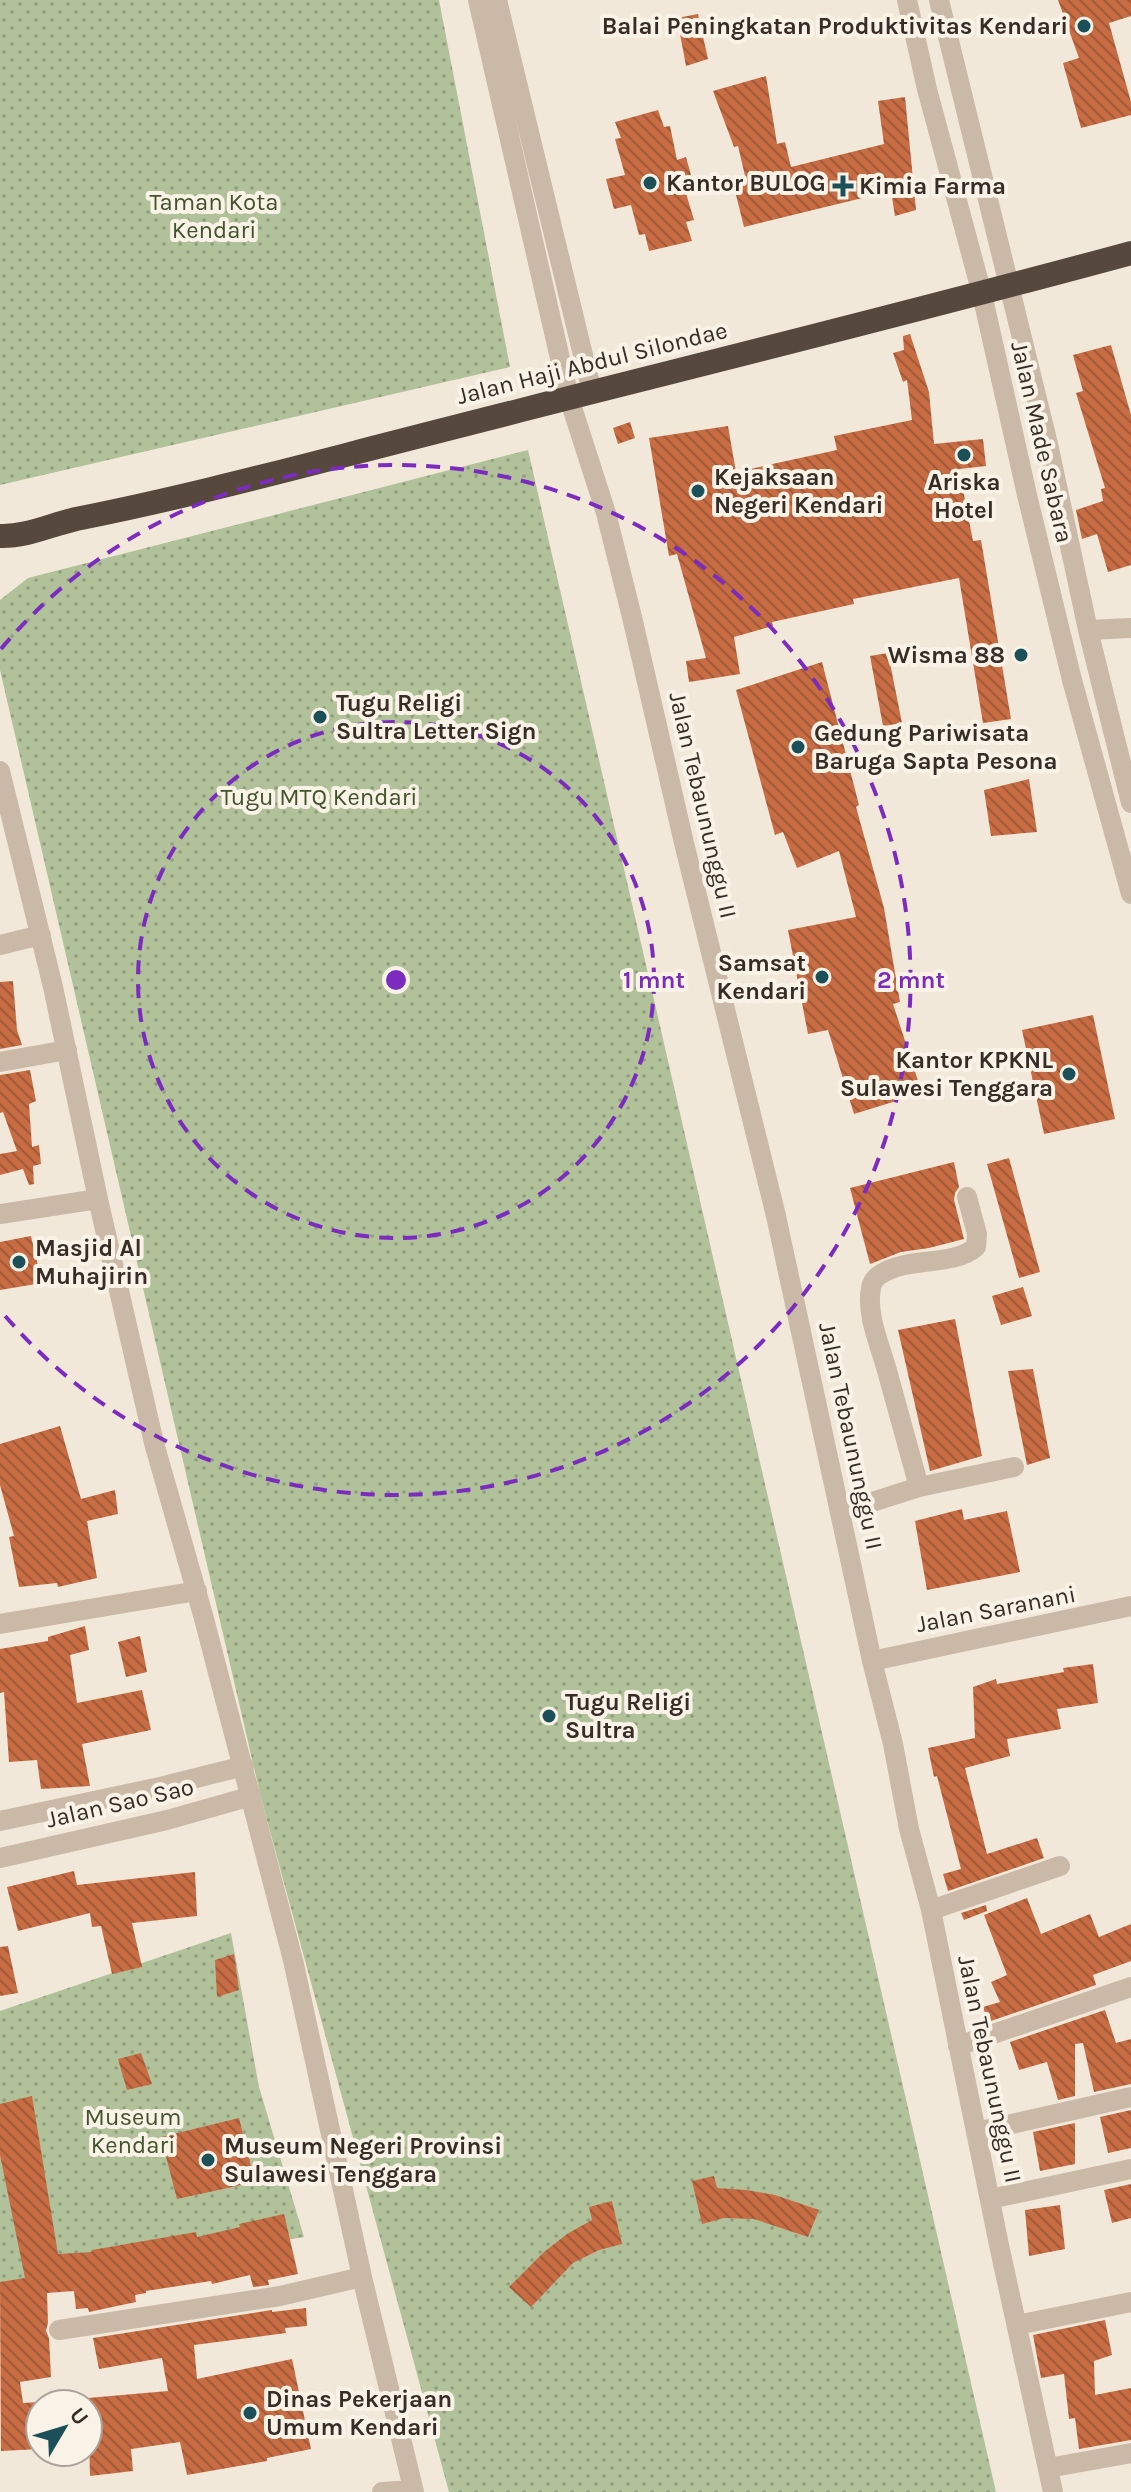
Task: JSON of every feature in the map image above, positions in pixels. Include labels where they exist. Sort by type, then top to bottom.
[{"type":"highway","name":"Jalan Haji Abdul Silondae","points":[[5,540],[65,522],[172,500],[982,294],[1131,253]]},
{"type":"street","points":[[478,0],[580,395]]},
{"type":"street","points":[[497,0],[580,395]]},
{"type":"street","name":"Jalan Made Sabara","points":[[907,0],[927,89],[982,294],[1072,680],[1131,894]]},
{"type":"street","name":"Jalan Made Sabara","points":[[939,0],[1048,444],[1088,630],[1131,803]]},
{"type":"street","name":"Jalan Tebaununggu II","points":[[580,395],[684,843],[776,1216],[909,1829],[931,1910],[1053,2492]]},
{"type":"street","points":[[1088,630],[1131,628]]},
{"type":"street","points":[[0,771],[41,935],[154,1443],[197,1591],[293,1960],[362,2277],[413,2491],[382,2492]]},
{"type":"street","points":[[0,945],[41,935]]},
{"type":"street","points":[[0,1062],[67,1050]]},
{"type":"street","points":[[919,1487],[873,1322],[871,1289],[881,1274],[898,1266],[957,1256],[976,1247],[977,1234],[967,1197]]},
{"type":"street","points":[[0,1214],[98,1199]]},
{"type":"street","points":[[841,1512],[919,1487],[1014,1467]]},
{"type":"street","points":[[0,1624],[197,1591]]},
{"type":"street","name":"Jalan Saranani","points":[[872,1661],[1131,1606]]},
{"type":"street","name":"Jalan Sao Sao","points":[[0,1821],[244,1766]]},
{"type":"street","name":"Jalan Sao Sao","points":[[0,1858],[167,1820],[252,1796]]},
{"type":"street","points":[[931,1910],[1060,1866]]},
{"type":"street","points":[[958,2046],[1131,1987]]},
{"type":"street","points":[[976,2132],[1131,2097]]},
{"type":"street","points":[[990,2199],[1131,2169]]},
{"type":"street","points":[[59,2330],[280,2296],[362,2277]]},
{"type":"street","points":[[1017,2325],[1131,2302]]},
{"type":"street","points":[[1048,2468],[1131,2453]]},
{"type":"green space","name":"Taman Kota Kendari","points":[[0,0],[439,0],[510,367],[0,485]]},
{"type":"green space","name":"Tugu MTQ Kendari","points":[[528,450],[996,2492],[449,2492],[261,1798],[0,670],[0,600],[28,578]]},
{"type":"green space","name":"Museum Kendari","points":[[231,1933],[259,2087],[304,2237],[0,2289],[0,2011]]},
{"type":"building","points":[[1058,0],[1131,0],[1131,16],[1109,23],[1131,102],[1131,115],[1081,128],[1063,63],[1079,58]]},
{"type":"building","points":[[698,14],[708,59],[686,66],[677,18]]},
{"type":"building","points":[[766,76],[777,144],[785,142],[791,167],[884,144],[878,101],[905,97],[916,210],[895,216],[891,191],[744,227],[733,183],[746,180],[738,146],[734,147],[713,91]]},
{"type":"building","name":"Kantor BULOG","points":[[658,110],[664,127],[670,126],[677,160],[686,157],[694,186],[685,190],[694,220],[686,222],[692,241],[649,251],[645,234],[639,235],[631,205],[614,209],[606,179],[625,175],[615,139],[621,138],[615,122]]},
{"type":"building","points":[[910,334],[929,392],[934,444],[983,439],[986,466],[959,469],[973,541],[981,540],[1011,719],[983,723],[959,578],[853,599],[854,604],[772,622],[773,626],[734,637],[740,674],[689,682],[686,661],[706,658],[677,554],[669,556],[649,438],[728,426],[736,472],[837,450],[834,436],[912,420],[907,380],[903,382],[893,353],[904,350],[903,336]]},
{"type":"building","points":[[1111,345],[1131,415],[1131,565],[1108,572],[1097,534],[1082,539],[1076,510],[1103,501],[1101,489],[1105,488],[1076,393],[1083,391],[1073,355]]},
{"type":"building","points":[[630,422],[635,438],[618,444],[613,428]]},
{"type":"building","points":[[888,653],[902,723],[883,726],[870,656]]},
{"type":"building","points":[[822,662],[859,805],[856,807],[884,908],[900,1002],[893,1004],[922,1093],[854,1114],[828,1030],[808,1034],[788,930],[856,917],[839,851],[797,868],[783,832],[775,835],[736,690]]},
{"type":"building","points":[[1029,779],[1037,832],[991,836],[984,790]]},
{"type":"building","points":[[13,981],[17,1030],[22,1045],[0,1049],[0,982]]},
{"type":"building","name":"Kantor KPKNL Sulawesi Tenggara","points":[[1093,1015],[1115,1119],[1044,1134],[1022,1030]]},
{"type":"building","points":[[30,1070],[36,1101],[29,1104],[32,1147],[39,1145],[41,1164],[33,1166],[34,1184],[29,1185],[23,1169],[0,1175],[0,1154],[17,1151],[3,1112],[0,1113],[0,1075]]},
{"type":"building","points":[[1009,1158],[1040,1272],[1019,1278],[987,1164]]},
{"type":"building","points":[[954,1162],[959,1187],[954,1200],[964,1239],[901,1252],[870,1264],[850,1188]]},
{"type":"building","name":"Masjid Al Muhajirin","points":[[31,1236],[42,1283],[0,1290],[0,1242]]},
{"type":"building","points":[[1023,1287],[1032,1316],[1001,1325],[992,1296]]},
{"type":"building","points":[[955,1319],[982,1456],[930,1471],[898,1330]]},
{"type":"building","points":[[1033,1369],[1050,1458],[1027,1465],[1008,1371]]},
{"type":"building","points":[[60,1426],[81,1499],[115,1490],[118,1514],[87,1521],[97,1578],[58,1587],[57,1583],[19,1587],[9,1537],[14,1536],[0,1485],[0,1444]]},
{"type":"building","points":[[962,1509],[964,1520],[1007,1511],[1020,1572],[927,1590],[915,1521]]},
{"type":"building","points":[[85,1626],[89,1650],[70,1655],[77,1703],[142,1690],[151,1730],[82,1744],[90,1786],[41,1789],[37,1760],[9,1762],[4,1692],[0,1693],[0,1649],[48,1641],[48,1637]]},
{"type":"building","points":[[140,1636],[147,1672],[126,1677],[118,1642]]},
{"type":"building","points":[[1093,1664],[1098,1703],[1057,1709],[1061,1729],[1007,1739],[1010,1756],[965,1768],[987,1854],[1037,1838],[1044,1858],[948,1891],[943,1874],[961,1869],[928,1748],[975,1738],[973,1687],[996,1679],[997,1684]]},
{"type":"building","points":[[74,1871],[77,1885],[195,1872],[197,1916],[132,1923],[142,1967],[112,1974],[101,1926],[92,1927],[90,1913],[18,1931],[7,1887]]},
{"type":"building","points":[[1027,1898],[1041,1934],[1090,1914],[1099,1937],[1131,1924],[1131,1961],[1093,1975],[1096,1985],[988,2022],[983,2007],[1000,2002],[991,1982],[1007,1975],[984,1915]]},
{"type":"building","points":[[986,1905],[987,1911],[964,1920],[961,1913]]},
{"type":"building","points":[[8,1946],[18,1993],[0,1996],[0,1947]]},
{"type":"building","points":[[234,1954],[239,1990],[217,1997],[215,1960]]},
{"type":"building","points":[[1105,2010],[1116,2043],[1131,2039],[1131,2084],[1094,2092],[1083,2043],[1075,2044],[1075,2096],[1058,2100],[1047,2062],[1019,2070],[1010,2042]]},
{"type":"building","points":[[141,2053],[152,2084],[127,2090],[118,2059]]},
{"type":"building","points":[[32,2096],[58,2254],[92,2252],[196,2232],[197,2237],[284,2214],[298,2274],[268,2280],[269,2285],[253,2287],[250,2275],[212,2284],[211,2281],[146,2291],[135,2295],[136,2302],[89,2312],[88,2308],[76,2309],[74,2291],[47,2293],[46,2331],[51,2377],[20,2382],[24,2403],[24,2450],[1,2451],[0,2282],[25,2278],[0,2155],[0,2104]]},
{"type":"building","points":[[1131,2110],[1131,2148],[1108,2153],[1100,2117]]},
{"type":"building","name":"Museum Negeri Provinsi Sulawesi Tenggara","points":[[239,2118],[255,2182],[177,2199],[161,2137]]},
{"type":"building","points":[[1075,2123],[1075,2164],[1040,2171],[1033,2132]]},
{"type":"building","points":[[714,2176],[717,2188],[775,2195],[819,2210],[808,2237],[754,2219],[724,2218],[702,2224],[692,2181]]},
{"type":"building","points":[[1131,2184],[1131,2218],[1112,2223],[1104,2190]]},
{"type":"building","points":[[612,2201],[622,2244],[599,2250],[573,2263],[531,2307],[509,2287],[544,2252],[592,2220],[589,2207]]},
{"type":"building","points":[[1060,2205],[1065,2249],[1029,2256],[1025,2210]]},
{"type":"building","points":[[306,2308],[307,2326],[285,2328],[286,2333],[194,2345],[197,2379],[292,2359],[311,2449],[267,2458],[267,2461],[187,2475],[180,2442],[131,2449],[133,2471],[90,2476],[90,2468],[104,2468],[104,2397],[168,2391],[162,2358],[99,2369],[93,2338]]},
{"type":"building","points":[[1105,2320],[1112,2355],[1094,2361],[1095,2395],[1131,2388],[1131,2440],[1079,2449],[1075,2418],[1069,2419],[1064,2374],[1041,2378],[1033,2335]]},
{"type":"place","name":"Balai Peningkatan Produktivitas Kendari","points":[[1084,26]]},
{"type":"place","name":"Kantor BULOG","points":[[650,183]]},
{"type":"place","name":"Kimia Farma","points":[[843,186]]},
{"type":"place","name":"Ariska Hotel","points":[[964,455]]},
{"type":"place","name":"Kejaksaan Negeri Kendari","points":[[698,491]]},
{"type":"place","name":"Wisma 88","points":[[1021,655]]},
{"type":"place","name":"Tugu Religi Sultra Letter Sign","points":[[320,717]]},
{"type":"place","name":"Gedung Pariwisata Baruga Sapta Pesona","points":[[798,747]]},
{"type":"place","name":"Samsat Kendari","points":[[822,977]]},
{"type":"place","name":"Kantor KPKNL Sulawesi Tenggara","points":[[1069,1074]]},
{"type":"place","name":"Masjid Al Muhajirin","points":[[19,1262]]},
{"type":"place","name":"Tugu Religi Sultra","points":[[549,1716]]},
{"type":"place","name":"Museum Negeri Provinsi Sulawesi Tenggara","points":[[208,2160]]},
{"type":"place","name":"Dinas Pekerjaan Umum Kendari","points":[[250,2413]]}]
